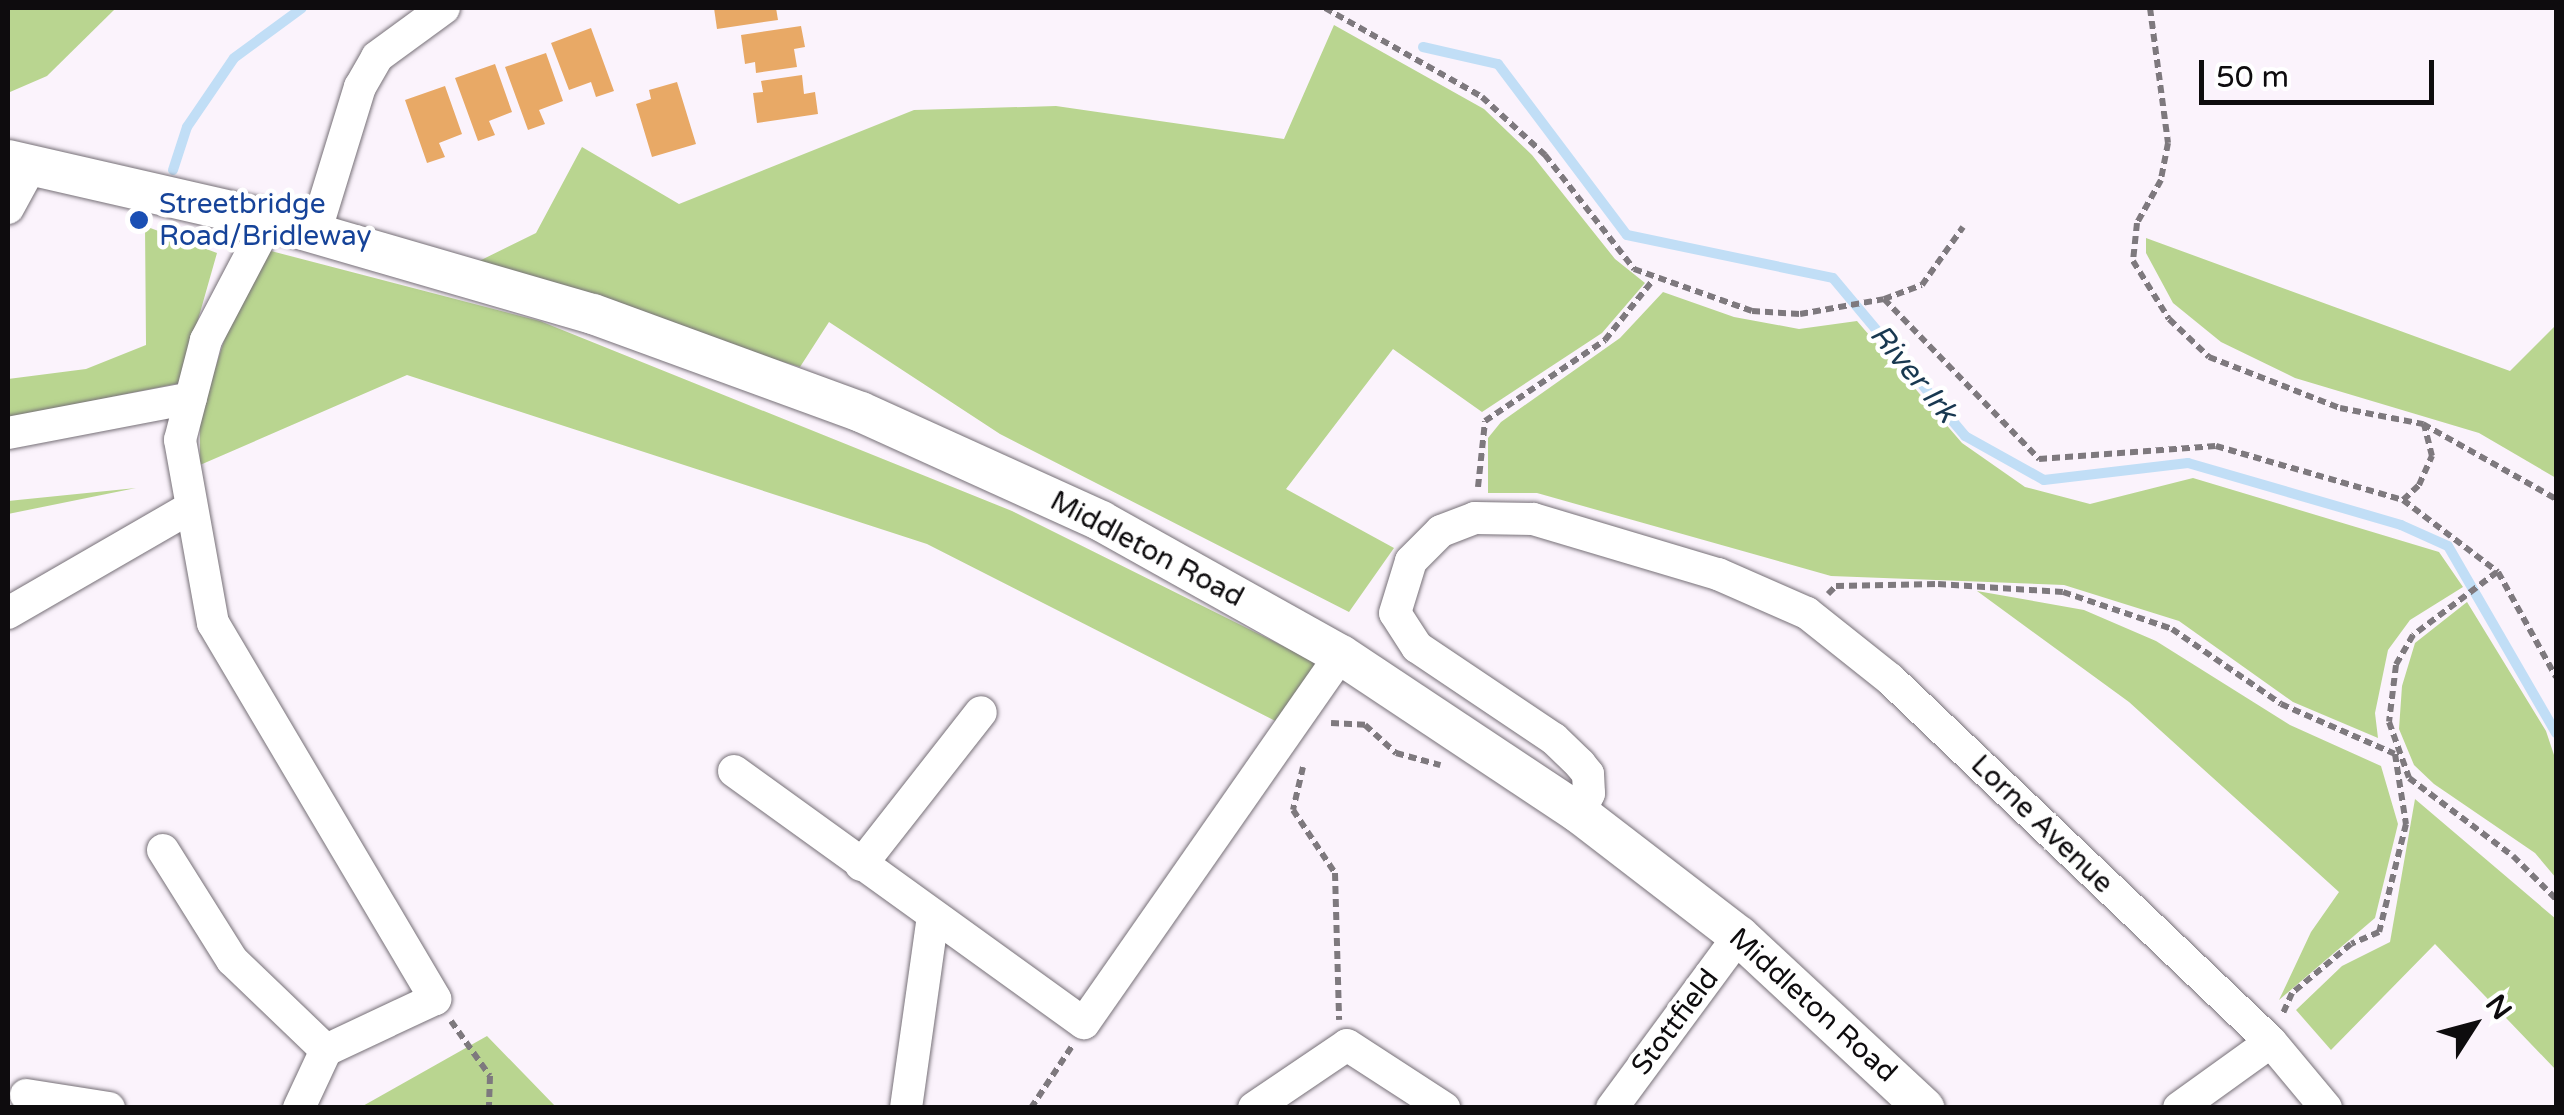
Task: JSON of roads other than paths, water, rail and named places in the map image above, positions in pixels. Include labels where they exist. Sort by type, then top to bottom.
[{"type":"main road","name":"Middleton Road","points":[[20,162],[259,217],[593,314],[860,412],[1085,514],[1341,655],[1579,812],[1739,936],[1924,1108]]},
{"type":"street","points":[[315,233],[360,87],[377,56],[444,8]]},
{"type":"street","points":[[8,208],[20,162]]},
{"type":"street","points":[[259,217],[206,340],[180,440],[213,623],[436,999],[326,1050],[299,1108]]},
{"type":"street","points":[[8,433],[191,398]]},
{"type":"street","points":[[8,614],[190,508]]},
{"type":"street","name":"Lorne Avenue","points":[[1579,812],[1589,793],[1588,774],[1580,764],[1522,716],[1418,646],[1395,613],[1420,548],[1441,531],[1474,518],[1533,519],[1718,574],[1806,613],[1890,679],[2271,1042],[2326,1108]]},
{"type":"street","points":[[734,771],[1084,1023],[1341,655]]},
{"type":"street","points":[[862,865],[981,712]]},
{"type":"street","points":[[162,850],[232,960],[326,1050]]},
{"type":"street","points":[[906,1108],[932,917]]},
{"type":"street","name":"Stottfield","points":[[1612,1108],[1739,936]]},
{"type":"street","points":[[2179,1108],[2271,1042]]},
{"type":"street","points":[[1254,1108],[1348,1046],[1444,1108]]},
{"type":"street","points":[[26,1095],[109,1108]]},
{"type":"waterway","name":"River Irk","points":[[173,170],[187,127],[234,58],[302,8]]},
{"type":"waterway","name":"River Irk","points":[[1423,47],[1498,64],[1627,235],[1833,278],[1965,436],[2044,480],[2188,463],[2401,525],[2448,546],[2556,733]]},
{"type":"place","name":"Streetbridge Road/Bridleway","points":[[139,220]]}]
